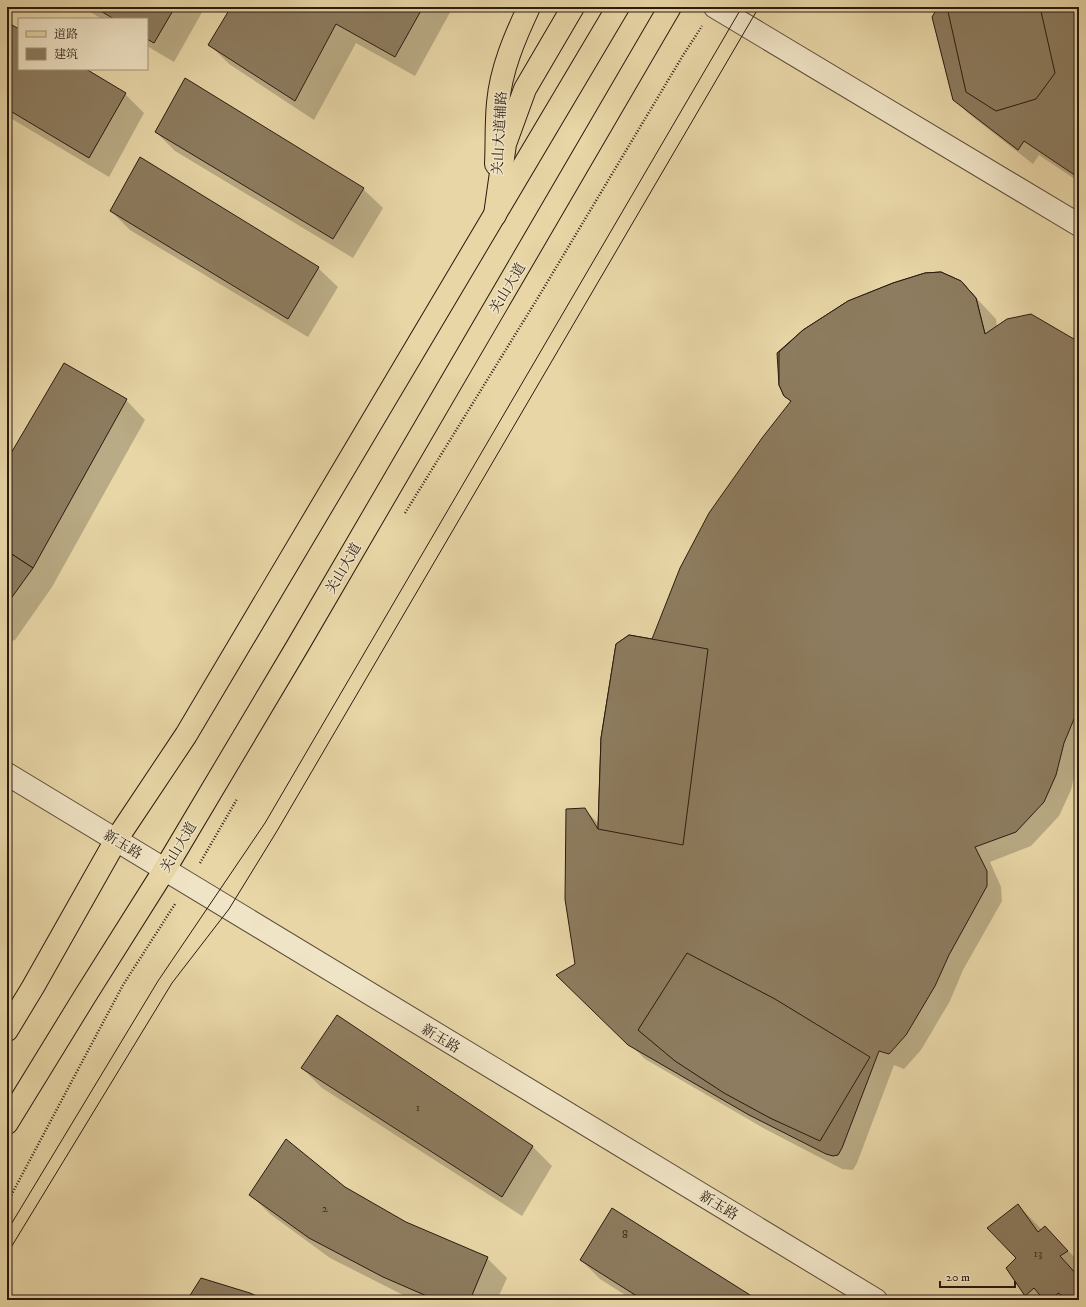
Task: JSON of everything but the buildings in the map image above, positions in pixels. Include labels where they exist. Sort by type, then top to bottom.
[{"type":"main road","name":"关山大道辅路","points":[[495,216],[498,102],[506,64],[529,7]]},
{"type":"main road","points":[[495,216],[505,144],[525,89],[573,7]]},
{"type":"main road","points":[[7,1030],[116,840],[186,735],[618,7]]},
{"type":"main road","name":"关山大道","points":[[7,1123],[165,869],[301,640],[670,7]]},
{"type":"street","points":[[711,13],[1079,225]]},
{"type":"street","name":"新玉路","points":[[7,774],[876,1300]]},
{"type":"path","points":[[404,515],[539,296],[674,71],[711,13]]},
{"type":"path","points":[[7,1203],[123,985],[188,884],[239,795]]},
{"type":"tram line","points":[[7,1231],[158,981],[265,823],[742,7]]},
{"type":"tram line","points":[[7,1254],[172,983],[229,909],[277,831],[759,7]]}]
